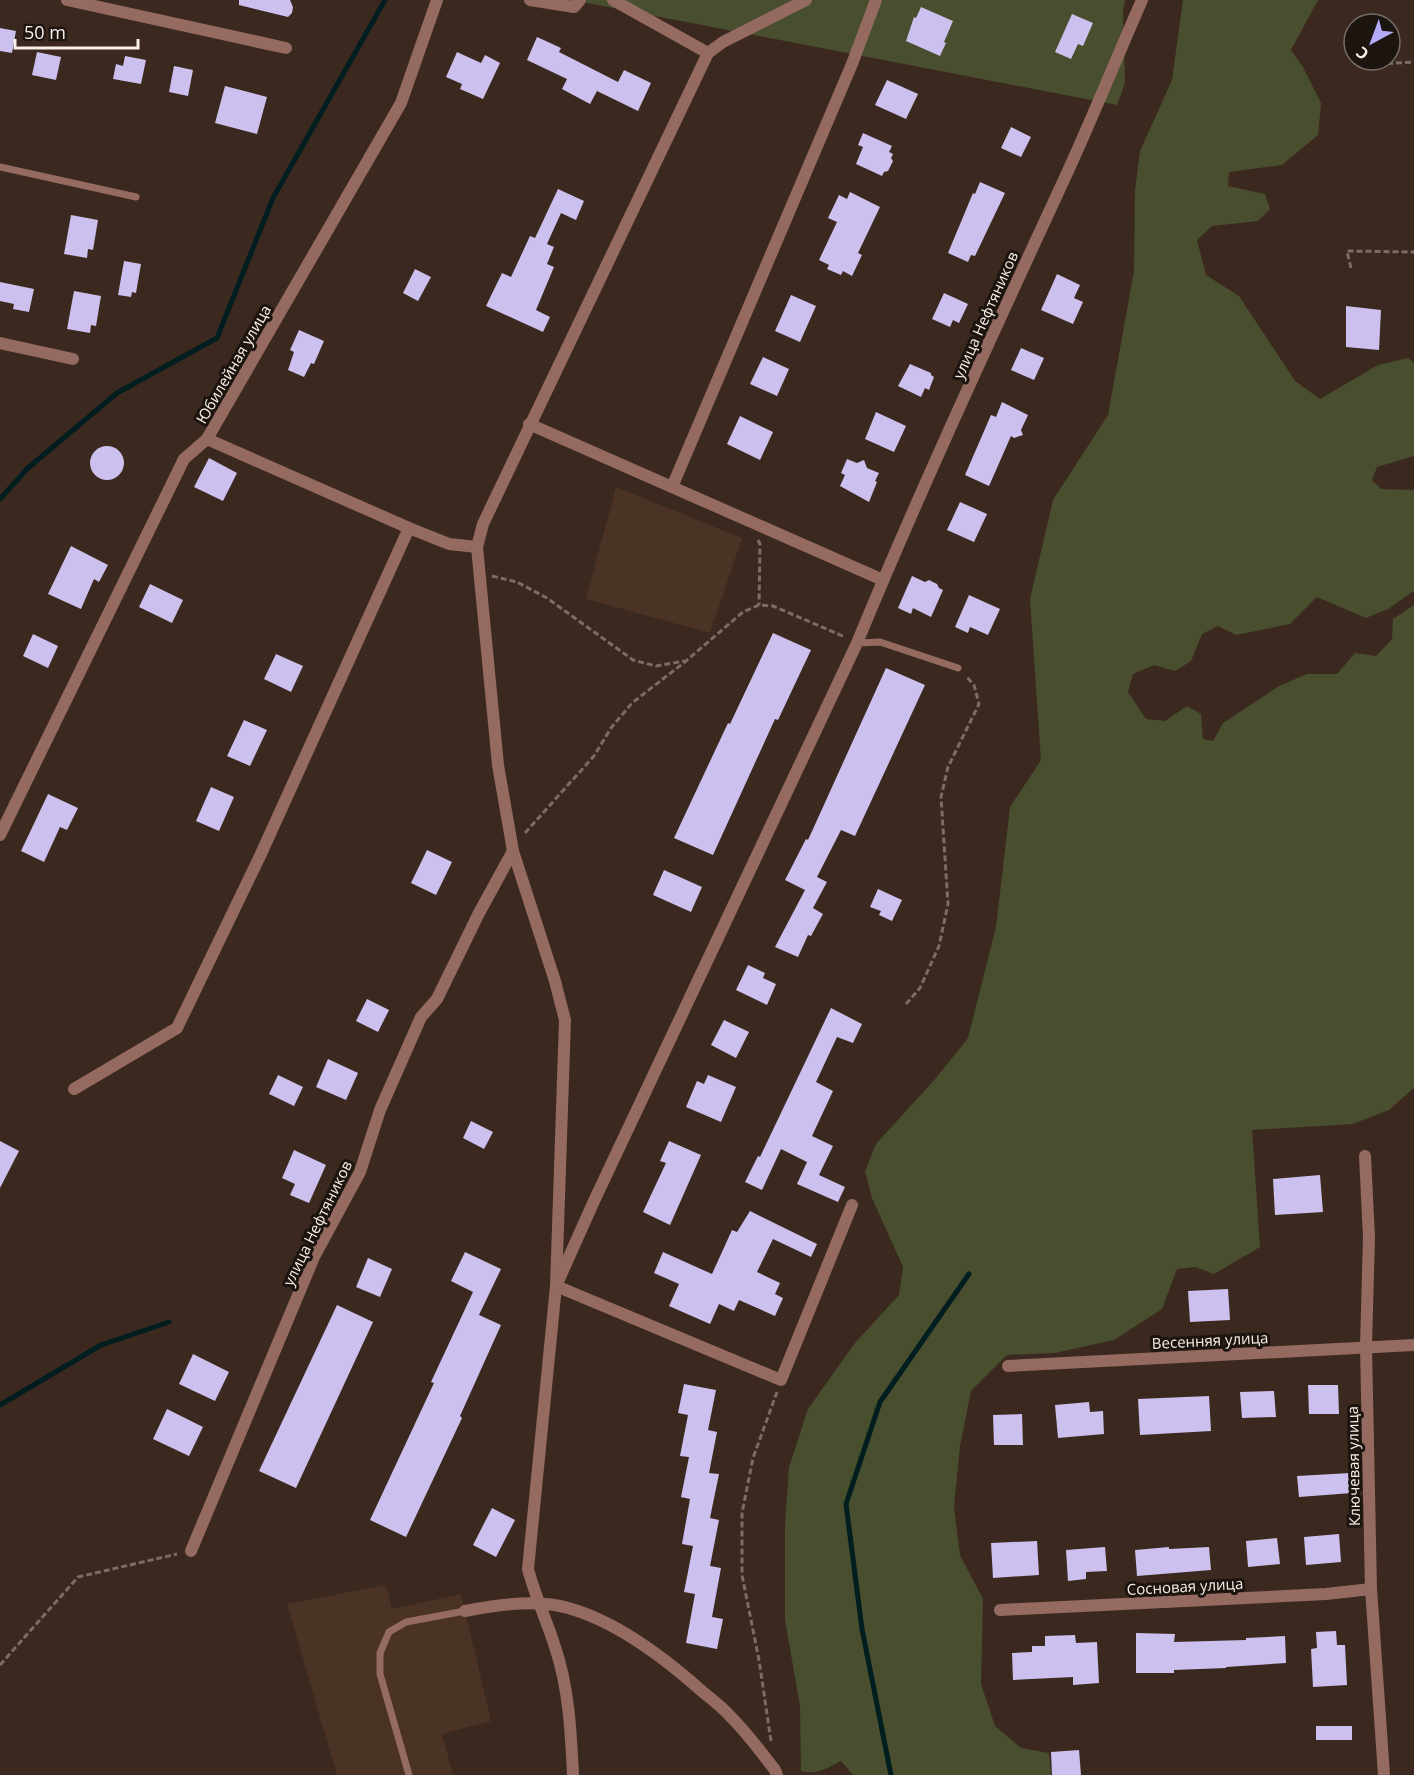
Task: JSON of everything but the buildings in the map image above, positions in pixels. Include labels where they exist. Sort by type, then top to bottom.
[{"type":"street","points":[[67,0],[286,48]]},
{"type":"street","name":"Юбилейная улица","points":[[0,835],[184,459],[207,439],[401,102],[437,0]]},
{"type":"street","points":[[530,0],[574,7],[580,0]]},
{"type":"street","points":[[613,0],[708,52]]},
{"type":"street","points":[[573,1775],[567,1698],[556,1648],[537,1603],[528,1569],[556,1286],[565,1020],[555,981],[513,851],[498,765],[477,547],[483,524],[529,424],[708,52],[723,42],[806,0]]},
{"type":"street","points":[[672,487],[852,64],[876,0]]},
{"type":"street","name":"улица Нефтяников","points":[[556,1286],[857,643],[883,579],[1068,170],[1142,0]]},
{"type":"street","points":[[0,343],[73,359]]},
{"type":"street","points":[[529,424],[883,579]]},
{"type":"street","points":[[207,439],[409,528],[449,543],[477,547]]},
{"type":"street","points":[[75,1089],[177,1028],[260,856],[409,528]]},
{"type":"street","name":"улица Нефтяников","points":[[191,1551],[314,1257],[360,1172],[380,1110],[421,1017],[437,999],[479,913],[513,851]]},
{"type":"street","name":"Ключевая улица","points":[[1365,1156],[1369,1238],[1366,1346],[1371,1589],[1384,1775]]},
{"type":"street","points":[[556,1286],[782,1380],[852,1205]]},
{"type":"street","name":"Весенняя улица","points":[[1008,1366],[1414,1345]]},
{"type":"street","name":"Сосновая улица","points":[[1000,1610],[1326,1594],[1371,1589]]},
{"type":"street","points":[[465,1611],[495,1605],[537,1603],[562,1606],[587,1615],[631,1637],[667,1662],[730,1716],[776,1772]]},
{"type":"lane","points":[[0,167],[136,197]]},
{"type":"lane","points":[[857,643],[880,642],[958,668]]},
{"type":"lane","points":[[409,1775],[380,1674],[380,1653],[389,1632],[406,1622],[465,1611]]},
{"type":"path","points":[[1351,268],[1347,251],[1414,252]]},
{"type":"path","points":[[752,521],[760,544],[759,605]]},
{"type":"path","points":[[479,573],[517,582],[547,598],[633,660],[656,666],[686,661]]},
{"type":"path","points":[[513,851],[523,836],[594,756],[611,728],[632,703],[743,612],[759,605],[773,606],[857,643]]},
{"type":"path","points":[[906,1004],[920,988],[939,946],[948,904],[941,797],[948,767],[978,704],[974,685],[958,668]]},
{"type":"path","points":[[776,1772],[759,1660],[742,1575],[742,1514],[753,1458],[782,1380]]},
{"type":"path","points":[[0,1665],[78,1577],[191,1551]]},
{"type":"shaded area","points":[[616,487],[742,538],[710,633],[586,599]]},
{"type":"shaded area","points":[[386,1585],[392,1609],[461,1594],[491,1721],[442,1734],[453,1775],[337,1775],[287,1604]]},
{"type":"green space","points":[[572,0],[1125,0],[1123,12],[1125,83],[1117,105]]},
{"type":"green space","points":[[1183,0],[1318,0],[1291,50],[1303,67],[1321,103],[1318,135],[1282,165],[1229,172],[1228,186],[1265,194],[1270,209],[1258,221],[1212,226],[1197,240],[1206,275],[1239,296],[1295,381],[1320,399],[1378,365],[1408,358],[1414,363],[1414,456],[1377,467],[1372,480],[1381,489],[1414,490],[1414,591],[1388,609],[1366,618],[1317,597],[1290,624],[1236,635],[1218,626],[1202,634],[1191,661],[1175,671],[1154,665],[1133,674],[1128,692],[1146,719],[1165,721],[1187,706],[1201,714],[1203,739],[1213,741],[1223,723],[1279,686],[1307,674],[1337,674],[1355,653],[1376,656],[1392,639],[1393,619],[1414,605],[1414,1088],[1389,1110],[1353,1124],[1252,1130],[1260,1247],[1214,1274],[1195,1267],[1177,1269],[1162,1309],[1114,1340],[1055,1353],[1007,1355],[971,1391],[960,1446],[954,1507],[960,1555],[983,1599],[981,1684],[995,1726],[1021,1748],[1049,1753],[1051,1775],[853,1775],[841,1761],[817,1771],[801,1771],[800,1706],[785,1620],[785,1525],[789,1467],[808,1409],[855,1343],[899,1295],[903,1267],[872,1198],[865,1171],[876,1144],[936,1078],[968,1038],[996,927],[1010,807],[1041,760],[1030,599],[1053,500],[1108,415],[1134,271],[1135,190],[1140,151],[1172,80]]},
{"type":"waterway","points":[[0,499],[28,468],[117,393],[217,338],[273,198],[385,0]]},
{"type":"waterway","points":[[891,1775],[862,1629],[846,1504],[880,1402],[969,1274]]},
{"type":"waterway","points":[[0,1405],[101,1345],[169,1322]]}]
